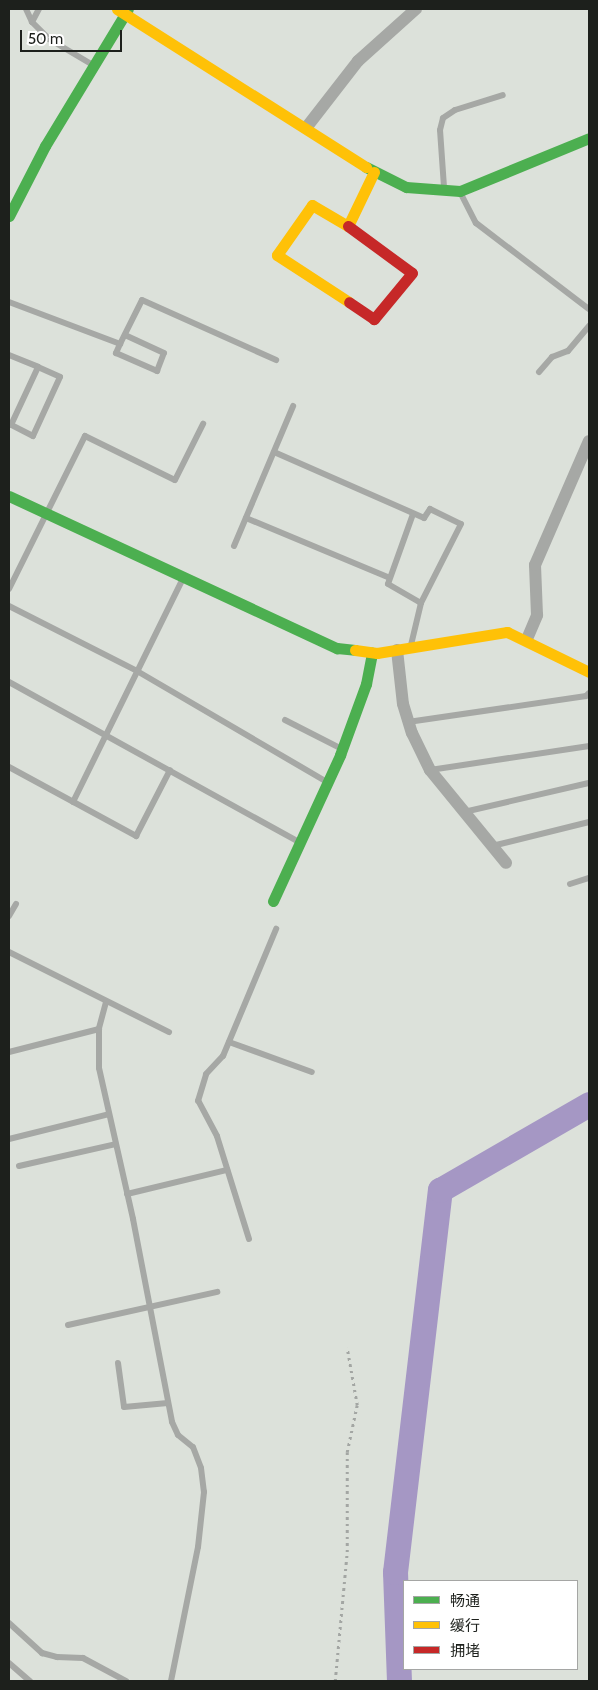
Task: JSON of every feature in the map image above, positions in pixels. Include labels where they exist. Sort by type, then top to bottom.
[{"type":"street","points":[[306,128],[358,60],[416,9]]},
{"type":"street","points":[[9,216],[45,146],[94,66],[124,10],[374,172],[406,187],[460,191],[589,138]]},
{"type":"street","points":[[348,226],[374,172]]},
{"type":"street","points":[[312,205],[348,226],[412,273],[374,319],[276,255],[312,205]]},
{"type":"street","points":[[527,639],[537,615],[535,565],[589,441]]},
{"type":"street","points":[[9,496],[337,648],[372,653],[507,632],[527,639],[589,672]]},
{"type":"street","points":[[403,649],[408,722],[430,770],[462,812],[506,863]]},
{"type":"street","points":[[273,901],[342,749],[366,684],[372,653]]},
{"type":"lane","points":[[26,9],[32,22],[49,39],[94,66]]},
{"type":"lane","points":[[32,22],[39,9]]},
{"type":"lane","points":[[445,191],[440,130],[443,118],[455,110],[503,95]]},
{"type":"lane","points":[[460,191],[476,223],[589,309]]},
{"type":"lane","points":[[125,334],[164,353],[157,371],[116,353],[120,344],[125,334],[142,300],[276,360]]},
{"type":"lane","points":[[9,302],[120,344]]},
{"type":"lane","points":[[539,372],[552,357],[568,351],[589,326]]},
{"type":"lane","points":[[9,355],[60,376],[33,436],[12,425],[38,367]]},
{"type":"lane","points":[[234,546],[293,406]]},
{"type":"lane","points":[[9,589],[85,436],[175,480],[203,424]]},
{"type":"lane","points":[[274,452],[413,514],[424,518],[430,509],[461,524],[421,603],[403,649]]},
{"type":"lane","points":[[413,514],[388,577],[388,584],[421,603]]},
{"type":"lane","points":[[246,518],[388,577]]},
{"type":"lane","points":[[74,802],[183,578]]},
{"type":"lane","points":[[9,606],[137,671],[328,782]]},
{"type":"lane","points":[[9,682],[107,734],[300,843]]},
{"type":"lane","points":[[408,722],[586,696],[589,692]]},
{"type":"lane","points":[[285,720],[342,749]]},
{"type":"lane","points":[[430,770],[589,746]]},
{"type":"lane","points":[[9,767],[136,836],[170,770]]},
{"type":"lane","points":[[462,812],[589,784]]},
{"type":"lane","points":[[491,846],[589,822]]},
{"type":"lane","points":[[570,884],[589,878]]},
{"type":"lane","points":[[9,916],[16,904]]},
{"type":"lane","points":[[249,1239],[217,1136],[198,1101],[206,1074],[223,1056],[276,929]]},
{"type":"lane","points":[[9,952],[169,1032]]},
{"type":"lane","points":[[106,1002],[99,1029],[99,1068],[127,1194],[168,1402],[178,1435],[193,1447],[201,1468],[204,1492],[198,1547],[171,1681]]},
{"type":"lane","points":[[9,1052],[99,1029]]},
{"type":"lane","points":[[229,1042],[312,1072]]},
{"type":"lane","points":[[9,1139],[109,1114]]},
{"type":"lane","points":[[19,1166],[116,1144]]},
{"type":"lane","points":[[127,1194],[227,1170]]},
{"type":"lane","points":[[68,1325],[217,1292]]},
{"type":"lane","points":[[118,1363],[124,1407],[168,1402]]},
{"type":"lane","points":[[9,1623],[42,1653],[84,1658],[126,1681]]},
{"type":"lane","points":[[9,1663],[30,1681]]},
{"type":"path","points":[[335,1681],[347,1552],[347,1452],[358,1405],[347,1348]]},
{"type":"waterway","points":[[399,1681],[395,1572],[440,1190],[589,1104]]},
{"type":"traffic: fast","points":[[9,216],[45,146],[128,9]]},
{"type":"traffic: fast","points":[[366,167],[406,187],[460,191],[589,138]]},
{"type":"traffic: fast","points":[[9,496],[337,648],[355,650]]},
{"type":"traffic: fast","points":[[273,901],[340,755],[366,684],[372,653]]},
{"type":"traffic: slow","points":[[117,9],[366,167]]},
{"type":"traffic: slow","points":[[349,302],[277,255],[312,205],[348,226],[374,172]]},
{"type":"traffic: slow","points":[[355,650],[377,653],[507,632],[589,672]]},
{"type":"traffic: jam","points":[[348,226],[412,273],[374,319],[349,302]]}]
